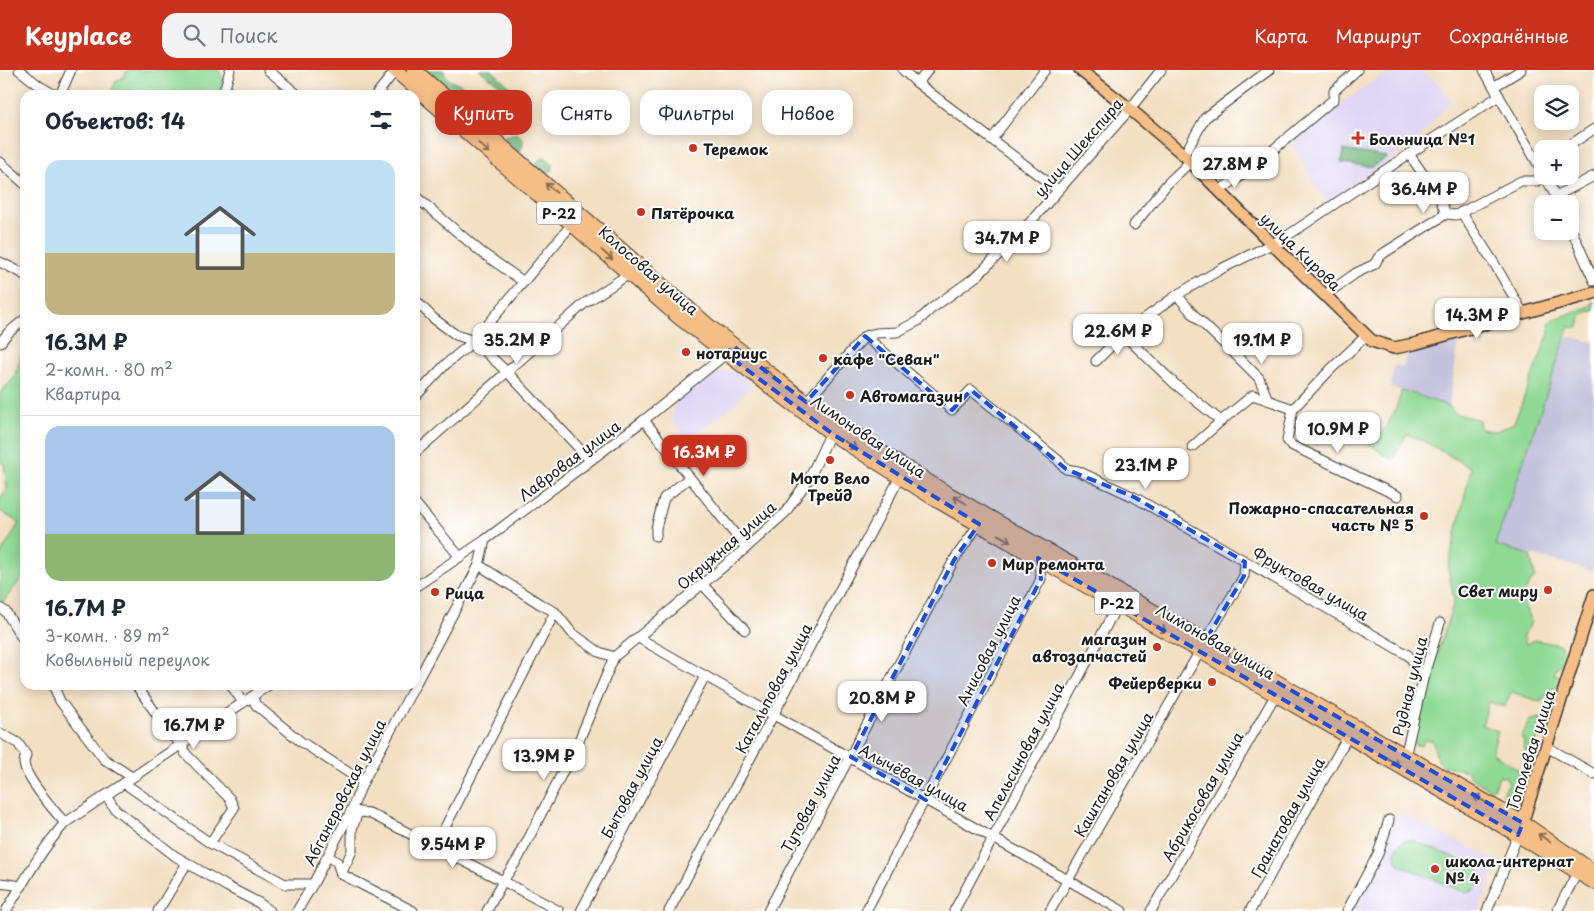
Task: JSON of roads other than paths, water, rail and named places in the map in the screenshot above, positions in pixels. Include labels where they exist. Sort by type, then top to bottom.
[{"type":"highway","name":"Колосовая улица","points":[[395,70],[418,90]]},
{"type":"highway","name":"Колосовая улица","points":[[414,70],[710,327],[730,350]]},
{"type":"highway","name":"Колосовая улица","points":[[420,92],[681,319],[730,350]]},
{"type":"highway","name":"Лимоновая улица","points":[[730,350],[898,463],[945,492],[1203,646],[1405,757],[1521,829]]},
{"type":"highway","name":"Лимоновая улица","points":[[730,350],[831,432],[900,477],[1118,604],[1203,646],[1276,694],[1348,736],[1521,829]]},
{"type":"highway","name":"Р-22","points":[[1521,829],[1594,872]]},
{"type":"highway","name":"Р-22","points":[[1521,829],[1577,873],[1594,882]]},
{"type":"main road","name":"улица Кирова","points":[[1080,70],[1130,109],[1187,158],[1372,341],[1394,348],[1414,344],[1594,293]]},
{"type":"main road","name":"Тополевая улица","points":[[1521,829],[1592,608],[1594,595]]},
{"type":"street","points":[[19,70],[46,90]]},
{"type":"street","points":[[62,90],[72,70]]},
{"type":"street","points":[[225,90],[230,70]]},
{"type":"street","points":[[268,70],[292,90]]},
{"type":"street","points":[[380,90],[395,70]]},
{"type":"street","points":[[903,70],[916,82],[1058,190]]},
{"type":"street","points":[[916,82],[928,70]]},
{"type":"street","points":[[992,139],[1045,70]]},
{"type":"street","name":"улица Шекспира","points":[[866,336],[876,333],[897,332],[918,321],[931,309],[978,275],[1016,238],[1130,109],[1161,70]]},
{"type":"street","points":[[1134,225],[1187,158],[1188,150],[1204,118],[1269,70]]},
{"type":"street","points":[[1219,191],[1249,170],[1334,99],[1334,91],[1357,70]]},
{"type":"street","points":[[1484,70],[1534,154]]},
{"type":"street","points":[[1495,86],[1521,70]]},
{"type":"street","points":[[1096,361],[1122,334],[1177,295],[1221,269],[1284,238],[1499,96]]},
{"type":"street","points":[[1578,140],[1594,129]]},
{"type":"street","points":[[1409,154],[1437,191],[1446,214]]},
{"type":"street","points":[[0,162],[20,180]]},
{"type":"street","points":[[1566,195],[1594,176]]},
{"type":"street","points":[[1325,295],[1356,273],[1375,264],[1384,253],[1446,214],[1456,215],[1521,181],[1534,180]]},
{"type":"street","points":[[420,200],[481,252],[524,282]]},
{"type":"street","points":[[1461,212],[1524,313]]},
{"type":"street","points":[[420,392],[446,364],[474,341],[572,224]]},
{"type":"street","points":[[1576,240],[1594,281]]},
{"type":"street","points":[[0,262],[20,270]]},
{"type":"street","points":[[420,450],[585,303],[629,274]]},
{"type":"street","points":[[1177,295],[1259,378],[1268,400]]},
{"type":"street","points":[[420,305],[433,318],[456,335],[474,341],[508,373],[590,460]]},
{"type":"street","points":[[0,343],[20,323]]},
{"type":"street","points":[[1122,334],[1175,384],[1221,421]]},
{"type":"street","points":[[806,402],[866,336]]},
{"type":"street","name":"Фруктовая улица","points":[[866,336],[952,410],[971,390],[1058,460],[1066,469],[1078,471],[1134,497],[1408,655],[1424,675]]},
{"type":"street","points":[[1367,336],[1331,369],[1293,409],[1287,440],[1291,445],[1398,496]]},
{"type":"street","name":"Лавровая улица","points":[[420,584],[486,540],[644,420],[730,350]]},
{"type":"street","points":[[1192,447],[1253,396],[1293,409]]},
{"type":"street","points":[[644,420],[746,548]]},
{"type":"street","name":"Окружная улица","points":[[614,658],[785,513],[810,477],[831,432]]},
{"type":"street","name":"Катальповая улица","points":[[669,911],[900,477]]},
{"type":"street","points":[[656,536],[656,528],[664,498],[690,478]]},
{"type":"street","points":[[420,509],[460,557]]},
{"type":"street","name":"Тутовая улица","points":[[768,911],[954,560],[979,524]]},
{"type":"street","name":"Абганеровская улица","points":[[420,676],[479,565],[486,540]]},
{"type":"street","name":"Анисовая улица","points":[[866,911],[926,800],[1040,579],[1038,558]]},
{"type":"street","name":"Каштановая улица","points":[[1050,911],[1244,576],[1245,562]]},
{"type":"street","points":[[479,565],[555,612],[572,634],[599,652],[614,658],[580,738],[518,859],[503,880],[487,911]]},
{"type":"street","points":[[702,584],[745,630]]},
{"type":"street","name":"Апельсиновая улица","points":[[954,911],[1118,604]]},
{"type":"street","points":[[0,608],[6,612],[20,635]]},
{"type":"street","points":[[435,847],[555,612]]},
{"type":"street","name":"Рудная улица","points":[[1405,757],[1424,675],[1440,623]]},
{"type":"street","name":"Алычёвая улица","points":[[639,638],[1122,911]]},
{"type":"street","name":"Бытовая улица","points":[[581,911],[705,676]]},
{"type":"street","points":[[55,690],[60,701],[104,759],[128,780],[210,843],[285,884],[313,884]]},
{"type":"street","points":[[140,690],[171,735],[182,744],[185,753],[230,798],[234,808],[210,843]]},
{"type":"street","points":[[234,690],[243,703]]},
{"type":"street","points":[[6,911],[36,860],[65,822],[262,690]]},
{"type":"street","name":"Абганеровская улица","points":[[297,911],[355,812],[363,782],[412,690]]},
{"type":"street","name":"Абрикосовая улица","points":[[1151,911],[1276,694]]},
{"type":"street","points":[[252,697],[256,705],[300,741],[363,782]]},
{"type":"street","points":[[0,733],[18,743],[26,755],[24,764],[34,785],[51,808],[65,822]]},
{"type":"street","name":"Гранатовая улица","points":[[1250,911],[1348,736]]},
{"type":"street","points":[[1547,747],[1594,774]]},
{"type":"street","points":[[106,795],[115,809],[187,863],[270,911]]},
{"type":"street","points":[[341,874],[352,851],[352,829],[355,812],[368,813],[503,880],[559,911]]},
{"type":"street","points":[[1347,911],[1378,854],[1389,820]]},
{"type":"street","name":"Тополевая улица","points":[[1487,911],[1521,829]]},
{"type":"street","points":[[328,856],[336,862],[341,874],[413,911]]},
{"type":"street","points":[[158,911],[187,863]]},
{"type":"street","points":[[1557,911],[1577,873]]},
{"type":"street","points":[[0,883],[22,886]]},
{"type":"place","name":"Больница №1","points":[[1358,138]]},
{"type":"place","name":"Теремок","points":[[693,148]]},
{"type":"place","name":"Пятёрочка","points":[[641,212]]},
{"type":"place","name":"нотариус","points":[[686,352]]},
{"type":"place","name":"кафе \"Севан\"","points":[[823,358]]},
{"type":"place","name":"Автомагазин","points":[[850,395]]},
{"type":"place","name":"Мото Вело Трейд","points":[[830,460]]},
{"type":"place","name":"Пожарно-спасательная часть № 5","points":[[1424,516]]},
{"type":"place","name":"Мир ремонта","points":[[992,563]]},
{"type":"place","name":"Свет миру","points":[[1548,590]]},
{"type":"place","name":"Рица","points":[[435,592]]},
{"type":"place","name":"магазин автозапчастей","points":[[1157,647]]},
{"type":"place","name":"Фейерверки","points":[[1212,682]]},
{"type":"place","name":"школа-интернат № 4","points":[[1435,869]]}]
